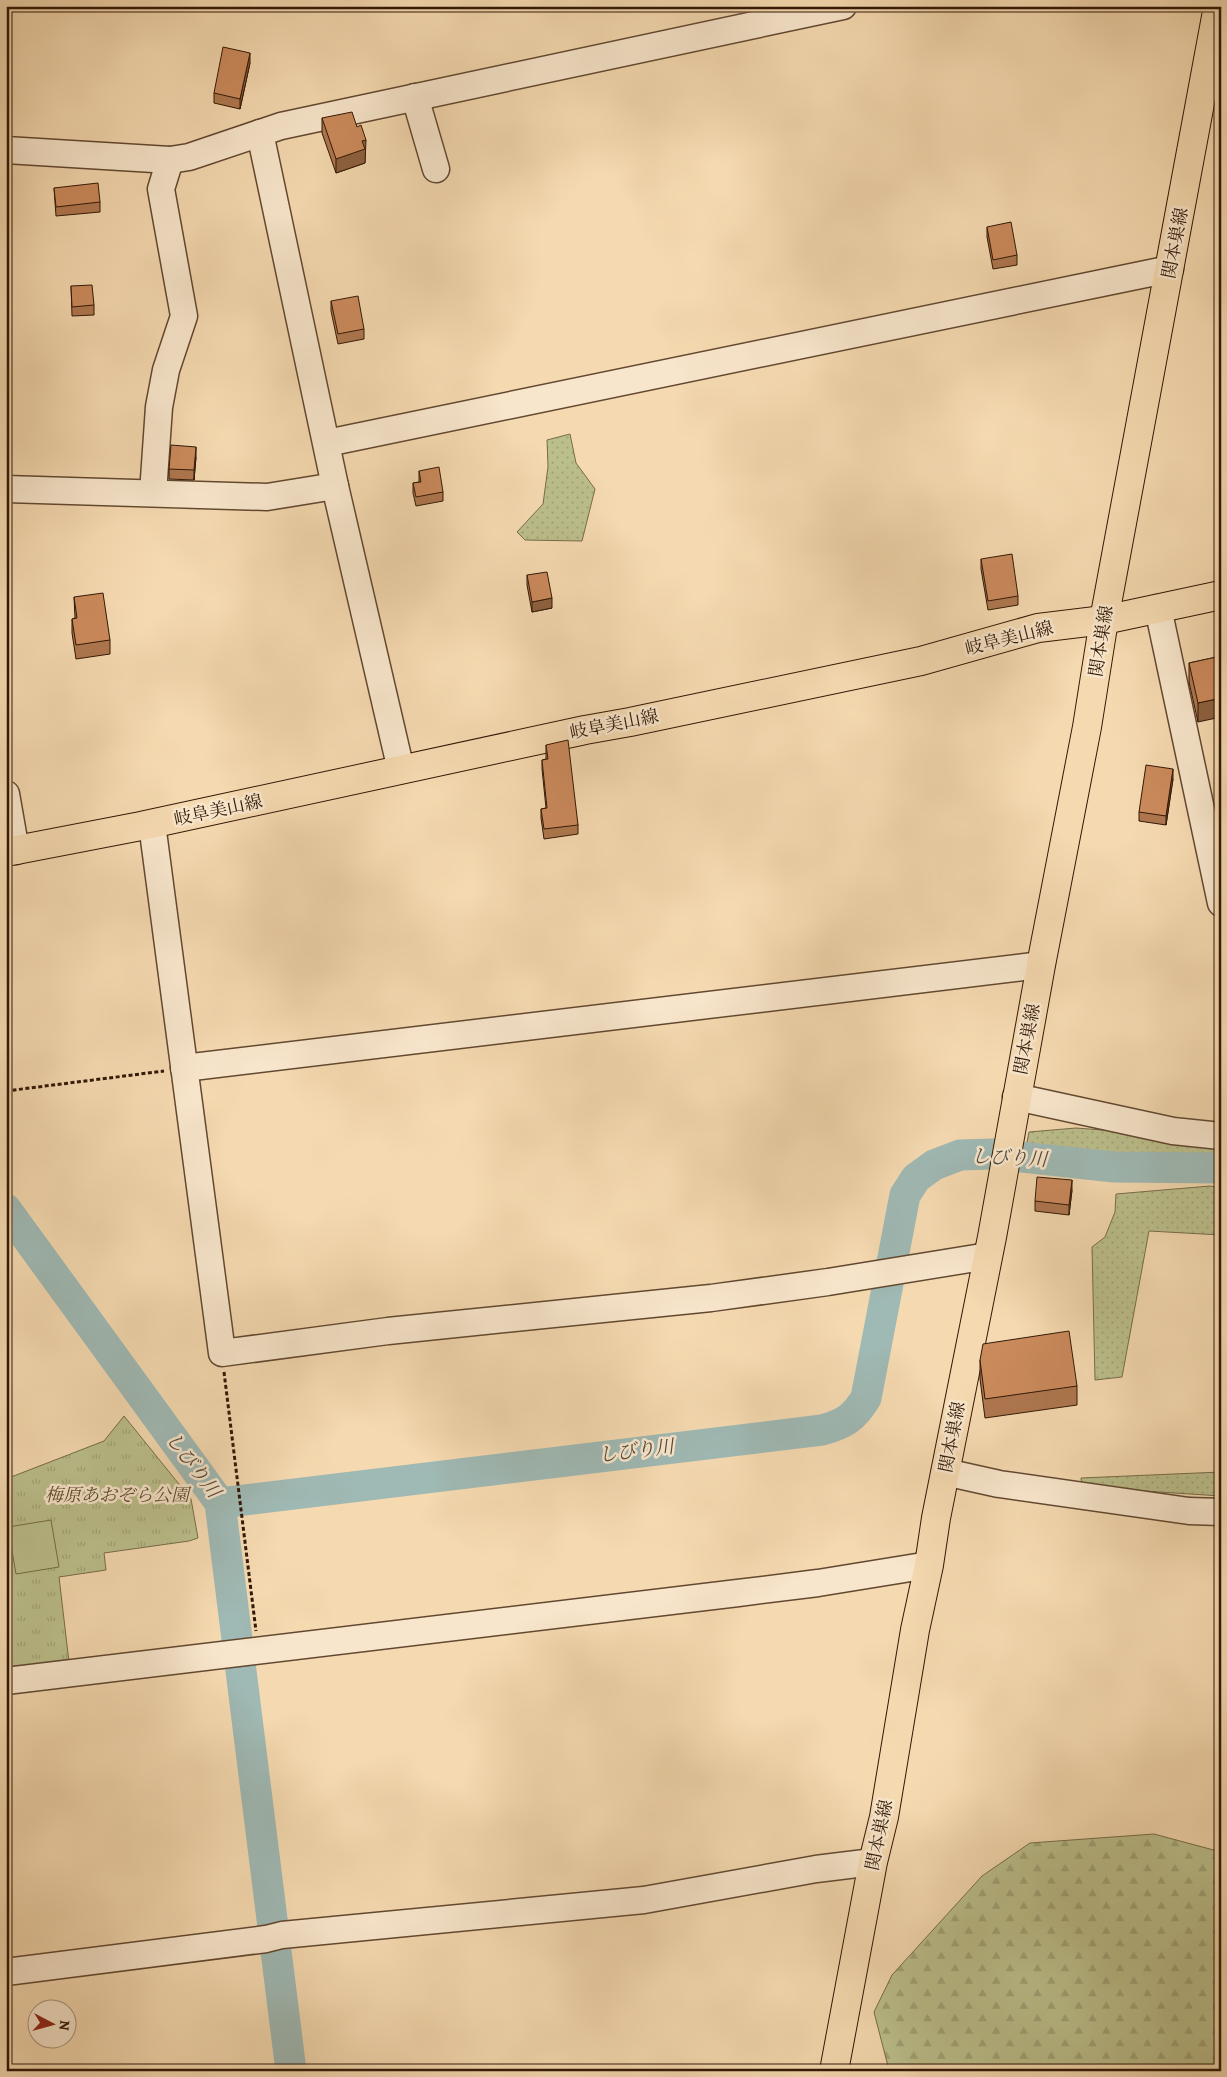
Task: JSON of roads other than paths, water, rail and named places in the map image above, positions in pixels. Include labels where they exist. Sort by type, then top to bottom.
[{"type":"main road","name":"関本巣線","points":[[834,2071],[872,1862],[884,1817],[915,1630],[988,1256],[1016,1097],[1087,727],[1104,620],[1218,6]]},
{"type":"main road","name":"岐阜美山線","points":[[11,851],[152,824],[792,686],[921,661],[1038,628],[1104,620],[1221,595]]},
{"type":"street","points":[[6,150],[170,160],[189,157],[281,126],[843,6]]},
{"type":"street","points":[[415,97],[436,169]]},
{"type":"street","points":[[260,133],[335,486],[402,770]]},
{"type":"street","points":[[153,493],[159,407],[166,370],[184,316],[160,189],[170,160]]},
{"type":"street","points":[[327,443],[1170,269]]},
{"type":"street","points":[[6,489],[267,497],[335,486]]},
{"type":"street","points":[[1158,608],[1221,903]]},
{"type":"street","points":[[6,794],[11,851]]},
{"type":"street","points":[[152,824],[222,1353],[388,1331],[711,1298],[828,1282],[988,1256]]},
{"type":"street","points":[[184,1068],[1041,965]]},
{"type":"street","points":[[1016,1097],[1172,1131],[1221,1136]]},
{"type":"street","points":[[945,1472],[999,1484],[1189,1511],[1221,1512]]},
{"type":"street","points":[[6,1682],[818,1583],[929,1565]]},
{"type":"street","points":[[6,1972],[274,1937],[644,1900],[816,1869],[872,1862]]},
{"type":"waterway","name":"しびり川","points":[[220,1503],[830,1428],[842,1423],[853,1415],[866,1398],[905,1195],[916,1178],[934,1165],[960,1155],[993,1154],[1114,1167],[1221,1168]]},
{"type":"waterway","points":[[6,1209],[220,1503],[291,2071]]},
{"type":"park label","name":"梅原あおぞら公園","points":[[117,1495]]}]
